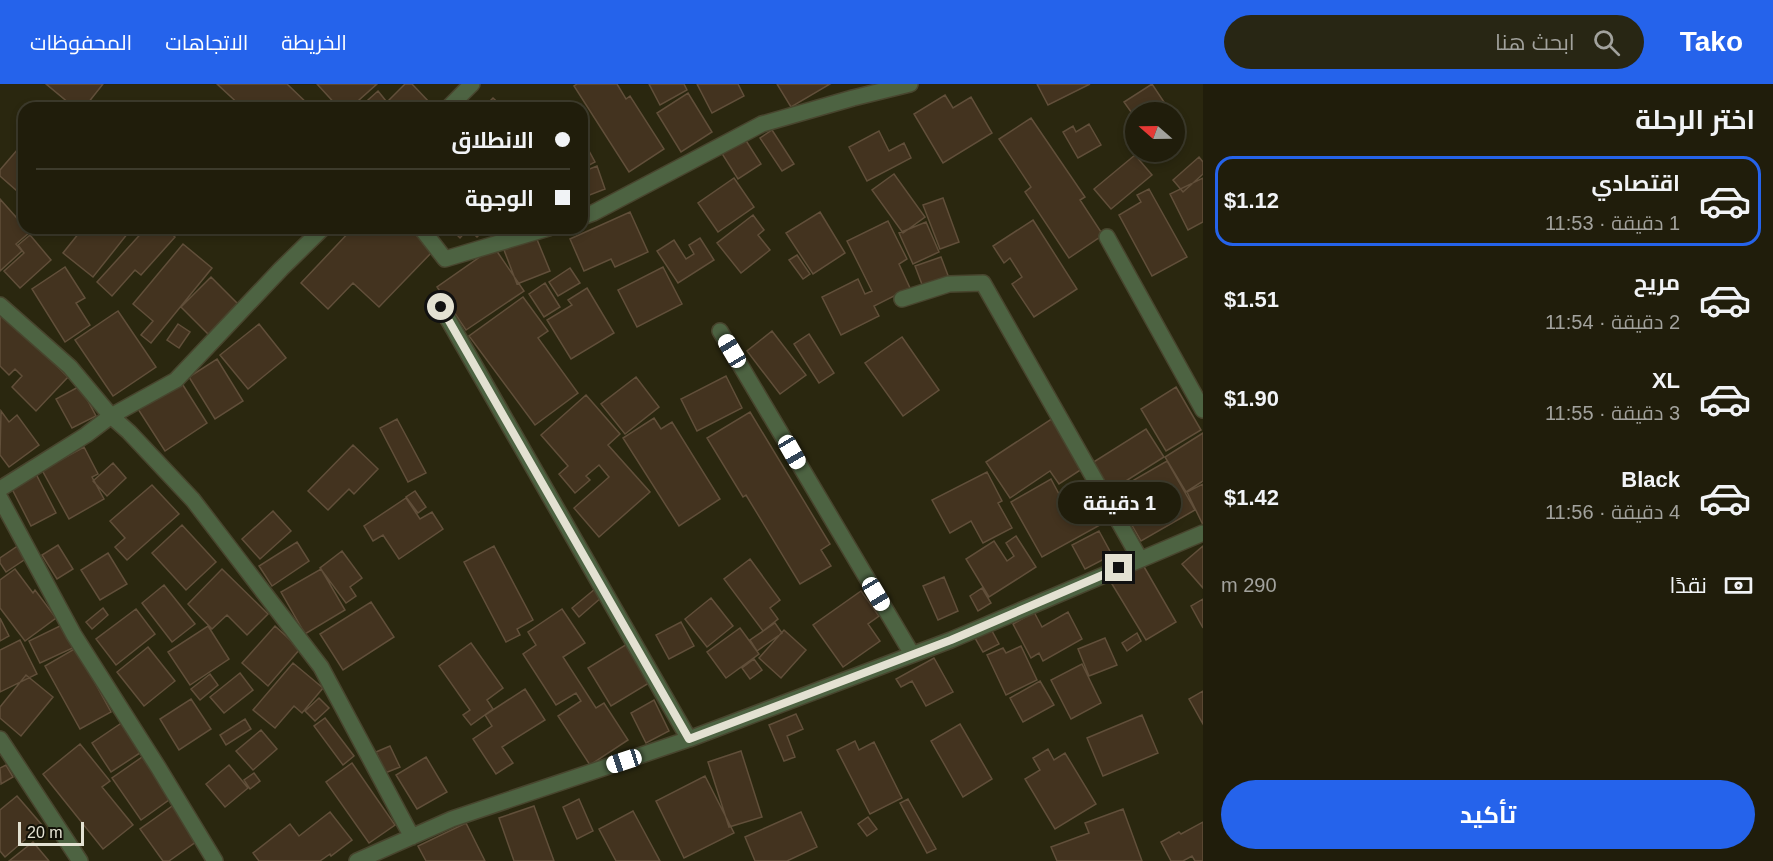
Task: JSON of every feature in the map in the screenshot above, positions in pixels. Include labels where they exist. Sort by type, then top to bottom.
[{"type":"street","points":[[454,102],[472,84]]},
{"type":"street","points":[[845,84],[853,98]]},
{"type":"street","points":[[588,215],[762,124],[910,84]]},
{"type":"street","points":[[0,489],[86,435],[111,416],[176,380],[317,234]]},
{"type":"street","points":[[426,234],[445,260],[530,234]]},
{"type":"street","points":[[1107,237],[1203,410]]},
{"type":"street","points":[[902,300],[949,284],[983,283],[1140,559]]},
{"type":"street","points":[[0,305],[70,367],[111,416],[193,500],[321,667],[412,837]]},
{"type":"street","points":[[441,307],[689,739]]},
{"type":"street","points":[[720,331],[912,654]]},
{"type":"street","points":[[0,498],[74,635],[215,861]]},
{"type":"street","points":[[357,861],[452,819],[689,739],[951,640],[1203,533]]},
{"type":"street","points":[[0,739],[80,861]]},
{"type":"building","points":[[46,84],[103,84],[89,102],[68,102]]},
{"type":"building","points":[[217,84],[287,84],[306,102],[236,102]]},
{"type":"building","points":[[317,84],[377,84],[357,102],[334,102]]},
{"type":"building","points":[[405,84],[412,84],[429,102],[387,102]]},
{"type":"building","points":[[577,84],[617,84],[626,99],[630,96],[664,149],[629,172],[588,108],[588,102],[584,102],[574,86]]},
{"type":"building","points":[[649,84],[684,84],[687,90],[660,105]]},
{"type":"building","points":[[697,84],[738,84],[744,96],[712,113]]},
{"type":"building","points":[[777,84],[830,84],[791,107]]},
{"type":"building","points":[[1037,84],[1090,84],[1048,105]]},
{"type":"building","points":[[1152,84],[1164,102],[1125,103]]},
{"type":"building","points":[[378,91],[386,101],[385,102],[366,102]]},
{"type":"building","points":[[688,93],[712,132],[681,152],[657,113]]},
{"type":"building","points":[[945,95],[953,108],[971,97],[992,133],[943,163],[914,114]]},
{"type":"building","points":[[1031,118],[1085,197],[1080,200],[1103,235],[1069,258],[1025,192],[1031,187],[999,139]]},
{"type":"building","points":[[1089,124],[1101,145],[1078,158],[1063,132],[1073,126],[1076,132]]},
{"type":"building","points":[[772,130],[794,164],[782,171],[760,138]]},
{"type":"building","points":[[879,131],[889,151],[904,143],[911,158],[867,181],[849,147]]},
{"type":"building","points":[[743,136],[761,164],[738,179],[721,152]]},
{"type":"building","points":[[18,149],[18,192],[0,176],[0,170]]},
{"type":"building","points":[[588,149],[595,162],[588,166]]},
{"type":"building","points":[[1199,157],[1203,162],[1203,174],[1183,192],[1173,180]]},
{"type":"building","points":[[1127,162],[1141,162],[1152,175],[1111,209],[1094,189]]},
{"type":"building","points":[[597,166],[605,189],[588,196],[588,170]]},
{"type":"building","points":[[894,174],[925,217],[903,233],[872,190]]},
{"type":"building","points":[[734,178],[754,207],[718,232],[698,203]]},
{"type":"building","points":[[1203,178],[1203,222],[1188,230],[1170,194]]},
{"type":"building","points":[[1149,189],[1187,257],[1152,276],[1119,215],[1141,202],[1137,195]]},
{"type":"building","points":[[943,198],[959,242],[940,249],[923,205]]},
{"type":"building","points":[[0,199],[18,219],[18,234],[28,234],[16,244],[22,251],[0,271]]},
{"type":"building","points":[[630,212],[648,252],[615,267],[611,259],[584,271],[570,239],[581,234],[588,234],[588,231]]},
{"type":"building","points":[[820,212],[845,253],[813,274],[786,233]]},
{"type":"building","points":[[753,215],[764,230],[758,235],[770,250],[741,273],[717,243]]},
{"type":"building","points":[[1033,220],[1077,289],[1034,317],[1012,284],[1022,277],[1010,258],[1004,263],[993,246]]},
{"type":"building","points":[[888,221],[907,259],[899,264],[910,288],[874,306],[879,316],[841,335],[822,297],[858,279],[865,294],[872,291],[847,241]]},
{"type":"building","points":[[926,222],[939,252],[913,264],[899,233]]},
{"type":"building","points":[[78,234],[127,234],[93,277],[63,253]]},
{"type":"building","points":[[141,234],[172,234],[175,237],[141,275],[135,270],[112,296],[97,282]]},
{"type":"building","points":[[347,234],[415,234],[433,251],[379,307],[353,283],[328,309],[301,283]]},
{"type":"building","points":[[30,235],[51,260],[20,288],[4,271],[24,253],[18,245]]},
{"type":"building","points":[[536,237],[550,271],[517,284],[504,250]]},
{"type":"building","points":[[700,238],[714,260],[678,283],[657,251],[674,240],[686,259],[694,254],[689,245]]},
{"type":"building","points":[[183,244],[212,268],[151,343],[141,335],[153,321],[133,304]]},
{"type":"building","points":[[494,247],[524,291],[466,330],[437,287]]},
{"type":"building","points":[[797,255],[810,274],[803,279],[789,260]]},
{"type":"building","points":[[941,257],[949,278],[923,287],[915,266]]},
{"type":"building","points":[[65,267],[85,298],[76,303],[90,325],[65,342],[32,289]]},
{"type":"building","points":[[663,267],[682,304],[637,327],[618,290]]},
{"type":"building","points":[[570,268],[580,283],[558,296],[549,282]]},
{"type":"building","points":[[211,277],[241,307],[211,337],[181,307]]},
{"type":"building","points":[[545,283],[560,307],[544,317],[529,294]]},
{"type":"building","points":[[587,288],[614,333],[571,359],[547,320],[572,305],[568,300]]},
{"type":"building","points":[[523,297],[548,331],[538,338],[578,393],[535,425],[469,336]]},
{"type":"building","points":[[0,311],[68,377],[36,411],[12,387],[22,376],[15,369],[9,375],[0,366]]},
{"type":"building","points":[[118,311],[156,367],[113,396],[75,340]]},
{"type":"building","points":[[178,324],[190,332],[179,348],[167,340]]},
{"type":"building","points":[[259,324],[286,358],[248,389],[220,355]]},
{"type":"building","points":[[772,331],[806,375],[780,394],[747,351]]},
{"type":"building","points":[[809,334],[834,373],[819,383],[794,344]]},
{"type":"building","points":[[902,337],[939,390],[903,416],[865,363]]},
{"type":"building","points":[[217,359],[243,401],[215,419],[189,377]]},
{"type":"building","points":[[726,376],[742,408],[697,431],[681,399]]},
{"type":"building","points":[[636,377],[659,407],[625,434],[601,404]]},
{"type":"building","points":[[181,382],[207,423],[165,451],[138,409]]},
{"type":"building","points":[[80,386],[96,416],[72,428],[56,399]]},
{"type":"building","points":[[1176,387],[1201,430],[1166,451],[1141,409]]},
{"type":"building","points":[[586,395],[620,434],[608,445],[650,492],[599,537],[574,508],[609,477],[599,465],[586,476],[590,480],[575,493],[559,474],[568,466],[541,435]]},
{"type":"building","points":[[1,411],[9,422],[17,415],[39,445],[9,467],[0,455]]},
{"type":"building","points":[[750,412],[830,544],[821,550],[831,566],[800,584],[746,495],[743,497],[707,438]]},
{"type":"building","points":[[654,418],[661,429],[672,422],[720,499],[679,526],[623,438]]},
{"type":"building","points":[[1053,418],[1085,467],[1059,484],[1050,471],[1010,498],[986,462]]},
{"type":"building","points":[[397,419],[426,473],[408,482],[380,428]]},
{"type":"building","points":[[1146,429],[1164,457],[1110,491],[1092,463]]},
{"type":"building","points":[[1203,433],[1203,481],[1186,492],[1165,457]]},
{"type":"building","points":[[353,445],[378,469],[354,494],[349,489],[328,510],[308,491]]},
{"type":"building","points":[[84,447],[98,474],[92,477],[104,499],[69,519],[42,470]]},
{"type":"building","points":[[1167,461],[1195,510],[1141,541],[1113,492]]},
{"type":"building","points":[[113,463],[126,478],[107,496],[93,481]]},
{"type":"building","points":[[35,472],[56,513],[31,526],[10,485]]},
{"type":"building","points":[[987,472],[1002,501],[998,503],[1012,528],[983,543],[971,521],[950,533],[932,500]]},
{"type":"building","points":[[1051,479],[1059,494],[1077,484],[1100,525],[1042,557],[1011,502]]},
{"type":"building","points":[[1203,484],[1203,525],[1187,492]]},
{"type":"building","points":[[152,485],[179,514],[127,560],[115,547],[125,538],[110,521]]},
{"type":"building","points":[[415,491],[426,507],[418,513],[406,497]]},
{"type":"building","points":[[406,498],[420,519],[432,512],[443,529],[399,559],[383,535],[373,541],[364,526]]},
{"type":"building","points":[[273,511],[291,531],[260,559],[242,539]]},
{"type":"building","points":[[182,525],[216,562],[186,590],[152,553]]},
{"type":"building","points":[[1099,531],[1112,555],[1085,569],[1072,545]]},
{"type":"building","points":[[1016,536],[1036,567],[989,597],[966,559],[994,541],[1007,561],[1014,556],[1006,543]]},
{"type":"building","points":[[297,542],[309,561],[272,586],[259,566]]},
{"type":"building","points":[[22,543],[30,556],[6,572],[0,563],[0,558]]},
{"type":"building","points":[[58,545],[73,569],[57,579],[42,555]]},
{"type":"building","points":[[494,546],[533,620],[517,629],[520,635],[506,642],[464,562]]},
{"type":"building","points":[[1203,546],[1203,588],[1182,564]]},
{"type":"building","points":[[342,551],[362,578],[350,587],[356,596],[346,603],[320,568]]},
{"type":"building","points":[[108,553],[127,584],[100,600],[81,570]]},
{"type":"building","points":[[750,559],[780,600],[770,608],[778,619],[763,631],[724,579]]},
{"type":"building","points":[[1143,565],[1176,622],[1146,640],[1112,584]]},
{"type":"building","points":[[15,569],[33,593],[35,590],[56,618],[25,641],[0,608],[0,580]]},
{"type":"building","points":[[222,569],[268,614],[247,635],[227,615],[212,629],[188,604]]},
{"type":"building","points":[[321,569],[345,610],[305,634],[281,592]]},
{"type":"building","points":[[944,577],[958,611],[938,620],[923,586]]},
{"type":"building","points":[[164,585],[195,624],[172,642],[142,603]]},
{"type":"building","points":[[982,588],[991,603],[978,611],[970,596]]},
{"type":"building","points":[[595,589],[602,597],[579,617],[572,608]]},
{"type":"building","points":[[861,591],[879,616],[868,624],[880,641],[843,667],[813,625]]},
{"type":"building","points":[[711,598],[733,626],[707,647],[685,619]]},
{"type":"building","points":[[1203,599],[1203,628],[1191,606]]},
{"type":"building","points":[[371,602],[394,637],[343,670],[320,634]]},
{"type":"building","points":[[103,608],[108,615],[92,629],[86,622]]},
{"type":"building","points":[[136,609],[155,634],[116,665],[96,639]]},
{"type":"building","points":[[562,609],[585,643],[563,657],[596,708],[604,703],[628,740],[590,765],[558,716],[581,701],[576,693],[556,705],[523,654],[536,645],[528,632]]},
{"type":"building","points":[[1034,612],[1042,627],[1068,612],[1082,639],[1043,661],[1039,653],[1031,658],[1013,624]]},
{"type":"building","points":[[0,618],[9,636],[0,641]]},
{"type":"building","points":[[681,622],[694,646],[669,659],[656,635]]},
{"type":"building","points":[[775,623],[782,633],[757,651],[750,640]]},
{"type":"building","points":[[64,624],[75,647],[40,663],[29,641]]},
{"type":"building","points":[[208,626],[229,659],[190,685],[168,652]]},
{"type":"building","points":[[275,626],[300,649],[268,686],[242,663]]},
{"type":"building","points":[[740,628],[759,654],[726,678],[707,652]]},
{"type":"building","points":[[991,629],[999,644],[983,652],[975,638]]},
{"type":"building","points":[[784,630],[806,650],[781,678],[759,658]]},
{"type":"building","points":[[1137,633],[1141,641],[1127,651],[1122,643]]},
{"type":"building","points":[[1105,638],[1117,665],[1089,676],[1078,649]]},
{"type":"building","points":[[20,640],[37,674],[0,692],[0,650]]},
{"type":"building","points":[[471,643],[503,688],[487,700],[493,709],[471,725],[463,715],[470,710],[439,666]]},
{"type":"building","points":[[627,644],[649,683],[611,706],[588,668]]},
{"type":"building","points":[[1021,646],[1037,680],[1006,695],[987,655],[1003,648],[1006,653]]},
{"type":"building","points":[[148,647],[175,681],[144,706],[117,672]]},
{"type":"building","points":[[76,648],[111,712],[80,729],[45,666]]},
{"type":"building","points":[[934,658],[953,692],[926,706],[912,681],[901,687],[896,679]]},
{"type":"building","points":[[754,659],[762,670],[750,679],[742,668]]},
{"type":"building","points":[[293,663],[323,688],[302,713],[294,706],[275,728],[253,710]]},
{"type":"building","points":[[1082,664],[1101,703],[1071,719],[1051,680]]},
{"type":"building","points":[[240,673],[253,690],[224,713],[210,697]]},
{"type":"building","points":[[210,674],[218,685],[200,700],[191,689]]},
{"type":"building","points":[[26,675],[53,697],[21,736],[0,718],[0,707]]},
{"type":"building","points":[[1040,681],[1054,705],[1023,722],[1010,698]]},
{"type":"building","points":[[525,689],[545,720],[502,747],[513,763],[496,774],[473,739],[492,726],[485,715]]},
{"type":"building","points":[[1203,691],[1203,724],[1189,699]]},
{"type":"building","points":[[319,698],[329,708],[315,721],[305,711]]},
{"type":"building","points":[[191,699],[211,729],[179,750],[160,719]]},
{"type":"building","points":[[654,700],[669,731],[646,743],[631,713]]},
{"type":"building","points":[[796,714],[803,729],[787,736],[795,757],[784,761],[769,725]]},
{"type":"building","points":[[1142,715],[1158,753],[1103,776],[1087,738]]},
{"type":"building","points":[[325,718],[354,756],[343,765],[314,726]]},
{"type":"building","points":[[245,719],[251,729],[226,745],[220,735]]},
{"type":"building","points":[[123,722],[143,751],[111,772],[92,743]]},
{"type":"building","points":[[960,724],[992,779],[963,797],[931,741]]},
{"type":"building","points":[[261,730],[277,749],[253,770],[236,751]]},
{"type":"building","points":[[855,741],[859,750],[874,742],[902,798],[870,814],[837,750]]},
{"type":"building","points":[[80,744],[110,781],[102,787],[133,825],[103,849],[43,774]]},
{"type":"building","points":[[390,746],[400,767],[385,773],[376,752]]},
{"type":"building","points":[[1048,749],[1054,760],[1065,753],[1096,804],[1055,829],[1025,779],[1040,770],[1033,758]]},
{"type":"building","points":[[741,751],[762,817],[729,827],[708,762]]},
{"type":"building","points":[[145,755],[173,797],[141,820],[112,778]]},
{"type":"building","points":[[426,757],[447,792],[417,809],[396,775]]},
{"type":"building","points":[[352,763],[395,825],[369,843],[326,782]]},
{"type":"building","points":[[6,765],[13,777],[1,784],[0,768]]},
{"type":"building","points":[[229,765],[248,788],[225,807],[206,784]]},
{"type":"building","points":[[254,773],[260,781],[250,789],[244,780]]},
{"type":"building","points":[[705,776],[734,833],[684,858],[656,801]]},
{"type":"building","points":[[17,796],[42,825],[5,857],[0,851],[0,810]]},
{"type":"building","points":[[579,799],[593,831],[577,839],[563,807]]},
{"type":"building","points":[[908,799],[936,849],[927,853],[900,803]]},
{"type":"building","points":[[175,804],[200,839],[169,861],[163,861],[140,829]]},
{"type":"building","points":[[534,806],[554,861],[514,861],[499,818]]},
{"type":"building","points":[[1123,809],[1142,861],[1057,861],[1051,847],[1089,833],[1085,823]]},
{"type":"building","points":[[633,811],[660,861],[616,861],[599,829]]},
{"type":"building","points":[[330,812],[352,840],[331,856],[330,854],[320,861],[259,861],[253,853],[290,824],[299,836]]},
{"type":"building","points":[[801,812],[817,847],[787,861],[755,861],[745,837]]},
{"type":"building","points":[[868,817],[877,829],[867,836],[858,824]]},
{"type":"building","points":[[1203,822],[1203,861],[1195,861],[1192,856],[1183,861],[1171,861],[1161,842]]},
{"type":"building","points":[[466,823],[485,861],[426,861],[418,846]]},
{"type":"building","points":[[33,842],[49,861],[9,861]]},
{"type":"route","points":[[441,307],[689,739],[951,640],[1119,568]]}]
